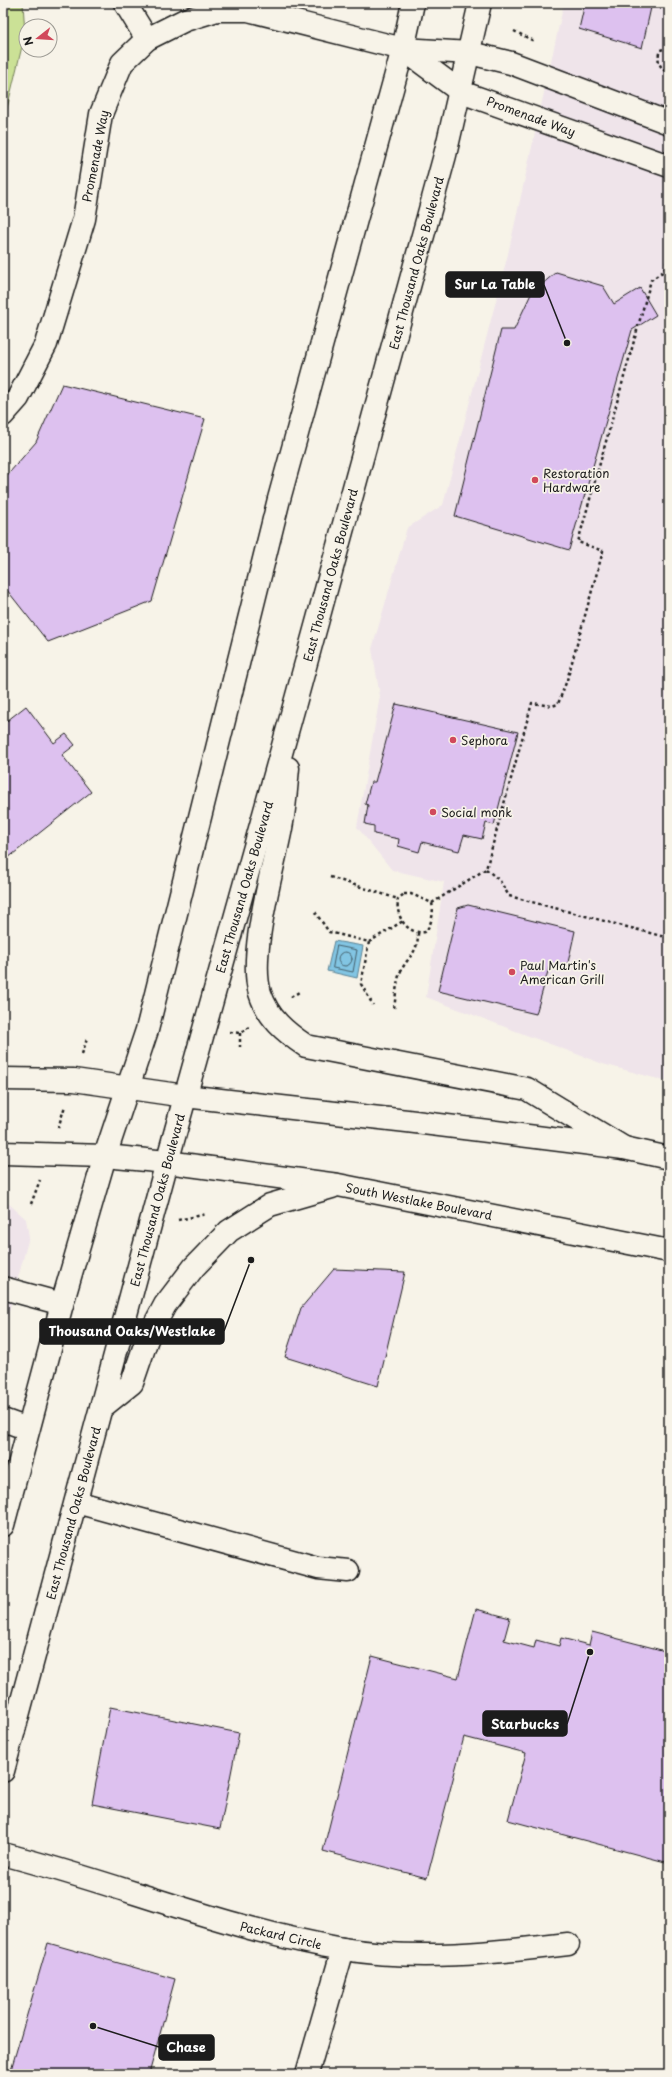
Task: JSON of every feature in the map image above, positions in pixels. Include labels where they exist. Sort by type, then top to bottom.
[{"type":"main road","points":[[125,3],[147,39]]},
{"type":"main road","points":[[3,1525],[62,1304],[105,1156],[147,1030],[279,499],[402,49],[413,3]]},
{"type":"main road","name":"East Thousand Oaks Boulevard","points":[[3,1771],[185,1096],[296,703],[461,92],[480,3]]},
{"type":"main road","name":"Promenade Way","points":[[3,415],[18,398],[46,344],[84,219],[101,114],[122,63],[147,39],[185,20],[217,10],[248,10],[402,49],[470,53],[511,63],[669,123]]},
{"type":"main road","name":"Promenade Way","points":[[402,49],[461,92],[669,166]]},
{"type":"main road","points":[[296,703],[282,826],[259,940],[256,969],[260,993],[269,1014],[276,1024],[306,1046],[527,1089],[624,1148]]},
{"type":"main road","points":[[3,1079],[74,1080],[185,1096],[407,1121],[624,1148],[669,1158]]},
{"type":"main road","name":"South Westlake Boulevard","points":[[3,1153],[105,1156],[167,1162],[338,1185],[669,1252]]},
{"type":"main road","points":[[101,1408],[132,1383],[147,1339],[165,1305],[194,1267],[229,1231],[270,1205],[338,1185]]},
{"type":"main road","points":[[3,1288],[62,1304]]},
{"type":"main road","points":[[3,1420],[28,1429]]},
{"type":"main road","points":[[76,1502],[318,1568],[348,1571]]},
{"type":"main road","name":"Packard Circle","points":[[3,1854],[244,1927],[343,1949],[391,1954],[447,1955],[568,1944]]},
{"type":"main road","points":[[307,2074],[343,1949]]},
{"type":"path","points":[[669,48],[660,50],[659,62],[662,69],[669,74]]},
{"type":"path","points":[[432,902],[486,868],[532,703],[552,706],[558,704],[567,680],[602,551],[578,542],[650,280],[664,271],[669,256]]},
{"type":"path","points":[[486,868],[500,881],[508,896],[669,938]]},
{"type":"path","points":[[330,877],[398,899]]},
{"type":"path","points":[[398,899],[404,894],[411,894],[432,902]]},
{"type":"path","points":[[398,899],[399,914],[403,921],[412,932],[418,933],[425,932],[430,926],[433,910],[432,902]]},
{"type":"path","points":[[315,912],[329,932],[369,942],[403,921]]},
{"type":"path","points":[[394,1008],[399,975],[404,964],[415,952],[418,945],[418,933]]},
{"type":"path","points":[[369,942],[361,984],[373,1005]]},
{"type":"path","points":[[228,1032],[240,1033],[240,1047]]},
{"type":"path","points":[[31,1204],[50,1154],[87,1039]]},
{"type":"path","points":[[178,1220],[214,1213]]},
{"type":"shaded area","points":[[564,3],[669,3],[669,1082],[603,1064],[426,997],[444,882],[392,870],[357,827],[380,696],[372,649],[407,528],[443,505],[508,254]]},
{"type":"shaded area","points":[[3,1202],[8,1203],[26,1219],[29,1237],[3,1334]]},
{"type":"green space","points":[[3,3],[23,3],[24,18],[18,18],[19,58],[3,125]]},
{"type":"water","points":[[334,941],[363,946],[357,978],[327,971]]},
{"type":"building","points":[[585,3],[652,3],[642,48],[579,29]]},
{"type":"building","points":[[556,272],[603,286],[614,304],[640,288],[656,315],[632,330],[569,550],[455,516],[501,330],[514,330],[531,294]]},
{"type":"building","points":[[62,384],[205,419],[152,601],[48,642],[3,585],[3,480],[36,442]]},
{"type":"building","points":[[396,704],[518,732],[494,825],[486,823],[482,839],[464,835],[459,851],[422,842],[419,852],[398,846],[399,839],[374,834],[374,826],[365,824],[368,805],[365,804],[371,782],[375,782]]},
{"type":"building","points":[[26,706],[54,743],[66,734],[75,745],[62,755],[91,792],[3,862],[3,724]]},
{"type":"building","points":[[468,905],[575,931],[567,967],[550,964],[536,1014],[438,991],[458,908]]},
{"type":"building","points":[[334,1269],[405,1272],[378,1386],[285,1357],[301,1308]]},
{"type":"building","points":[[476,1609],[510,1618],[504,1640],[534,1648],[536,1640],[559,1646],[561,1638],[589,1645],[592,1632],[669,1652],[669,1863],[508,1820],[526,1753],[464,1737],[427,1878],[323,1851],[372,1656],[458,1678]]},
{"type":"building","points":[[110,1707],[239,1733],[220,1829],[92,1804]]},
{"type":"building","points":[[48,1943],[175,1979],[149,2074],[10,2073]]},
{"type":"place","name":"Sur La Table","points":[[567,343]]},
{"type":"place","name":"Restoration Hardware","points":[[535,480]]},
{"type":"place","name":"Sephora","points":[[453,740]]},
{"type":"place","name":"Social monk","points":[[433,812]]},
{"type":"place","name":"Paul Martin's American Grill","points":[[512,972]]},
{"type":"place","name":"Thousand Oaks/Westlake","points":[[251,1260]]},
{"type":"place","name":"Starbucks","points":[[590,1652]]},
{"type":"place","name":"Chase","points":[[93,2026]]}]
